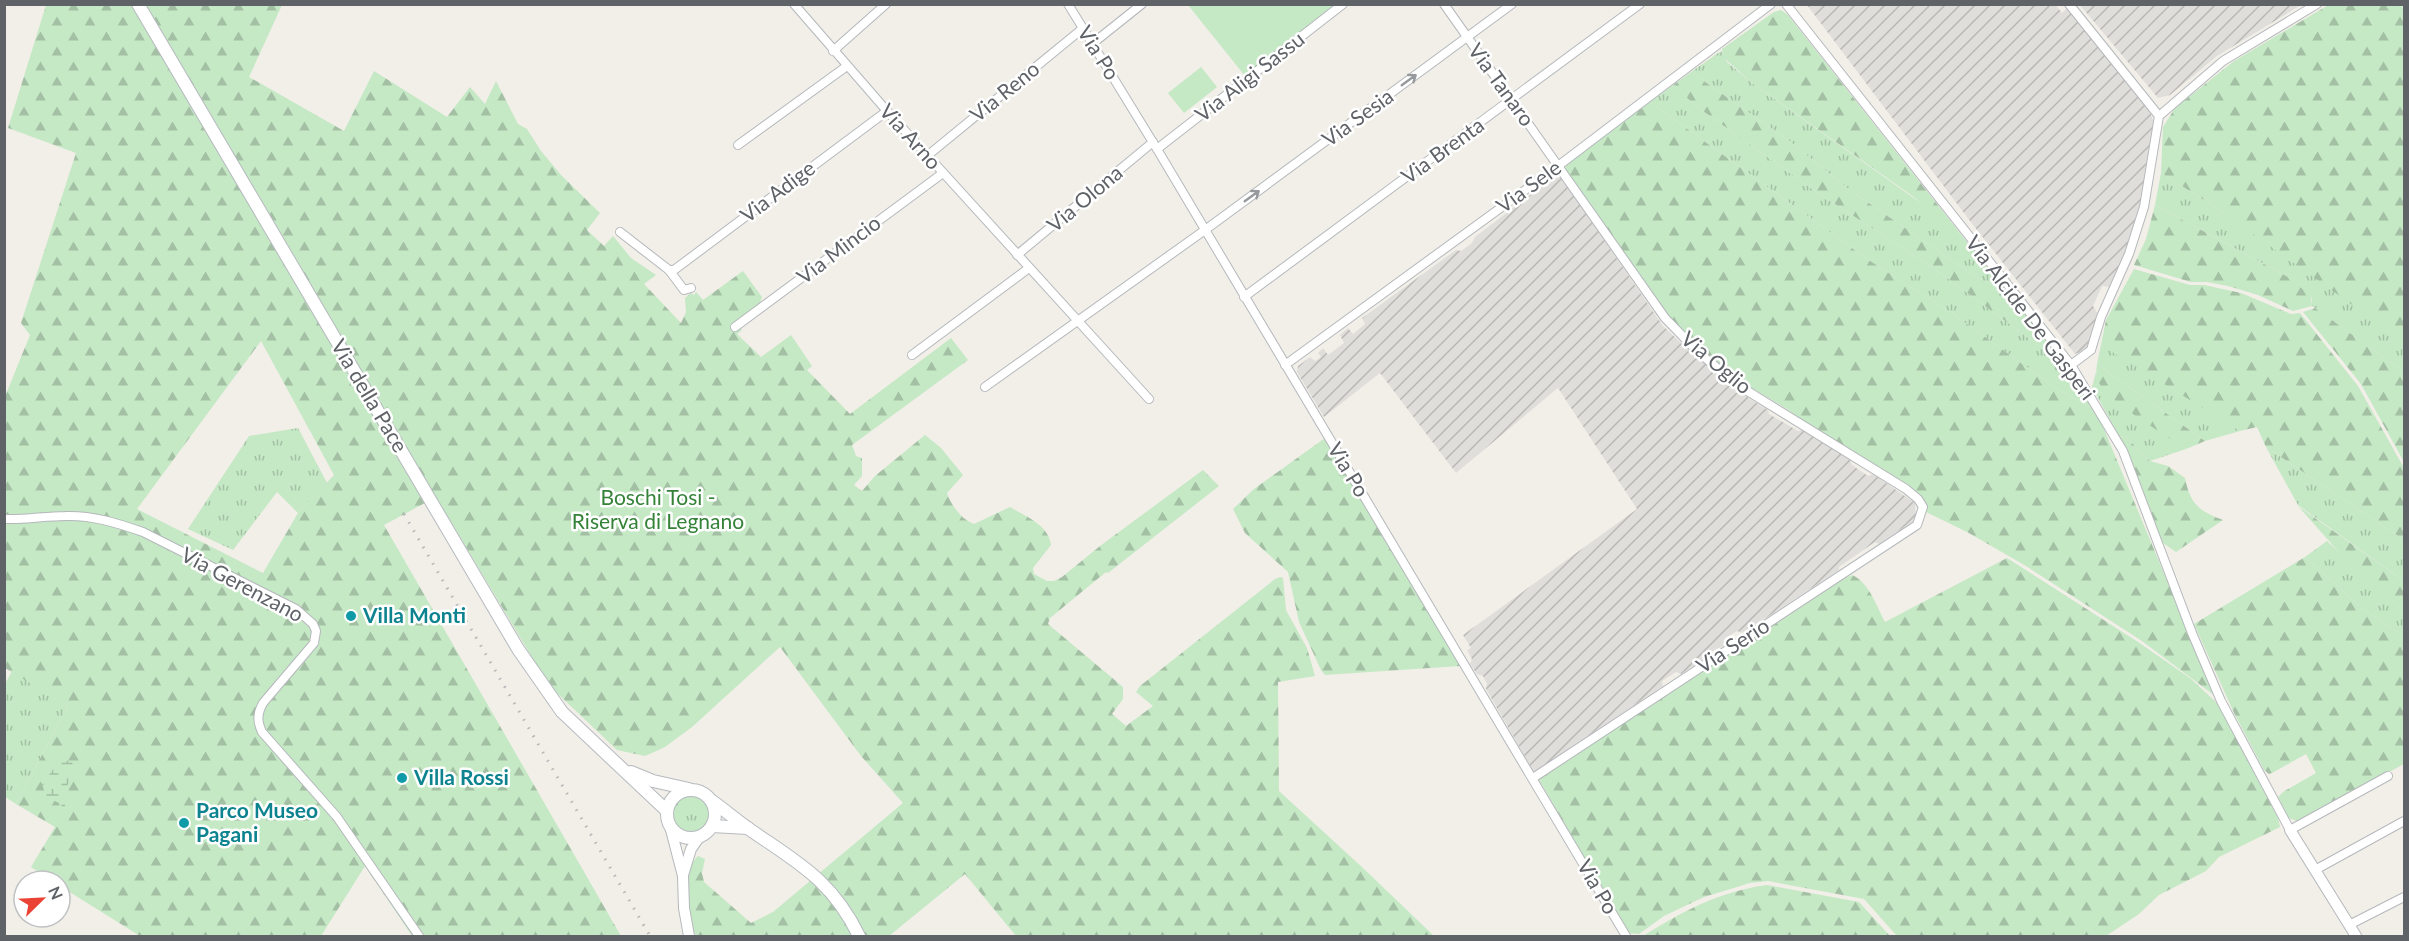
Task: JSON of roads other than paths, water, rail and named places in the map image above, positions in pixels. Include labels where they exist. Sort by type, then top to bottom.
[{"type":"main road","name":"Via della Pace","points":[[138,4],[518,649],[562,712],[667,811]]},
{"type":"main road","name":"Via della Pace","points":[[625,769],[653,781],[690,789]]},
{"type":"main road","points":[[712,801],[715,813],[712,826],[700,836],[687,838],[670,826],[667,811],[672,798],[677,793],[690,789],[703,792],[748,828],[803,864],[824,883],[840,903],[859,936]]},
{"type":"main road","points":[[712,826],[748,828]]},
{"type":"street","name":"Via Arno","points":[[794,4],[942,173],[1149,399]]},
{"type":"street","points":[[833,51],[886,4]]},
{"type":"street","name":"Via Po","points":[[1068,4],[1626,936]]},
{"type":"street","points":[[1092,44],[1142,4]]},
{"type":"street","name":"Via Aligi Sassu","points":[[1155,146],[1343,4]]},
{"type":"street","name":"Via Tanaro","points":[[1444,4],[1558,166]]},
{"type":"street","name":"Via Sesia","points":[[986,387],[1205,230],[1512,4]]},
{"type":"street","name":"Via Brenta","points":[[1244,297],[1640,4]]},
{"type":"street","name":"Via Sele","points":[[1285,365],[1558,166],[1771,4]]},
{"type":"street","name":"Via Alcide De Gasperi","points":[[1786,4],[2071,365],[2123,451],[2192,633],[2217,691],[2290,830]]},
{"type":"street","points":[[2069,4],[2159,116]]},
{"type":"street","points":[[2071,365],[2091,350],[2102,316],[2129,254],[2144,207],[2159,116],[2223,61],[2316,4]]},
{"type":"street","name":"Via Reno","points":[[927,156],[1083,29]]},
{"type":"street","points":[[738,145],[847,66]]},
{"type":"street","name":"Via Adige","points":[[669,270],[674,270],[887,111]]},
{"type":"street","name":"Via Olona","points":[[1017,255],[1155,146]]},
{"type":"street","name":"Via Oglio","points":[[1558,166],[1665,318],[1699,353],[1759,399],[1906,489],[1918,499],[1923,507]]},
{"type":"street","name":"Via Mincio","points":[[735,327],[942,173]]},
{"type":"street","points":[[620,232],[669,270],[684,290],[691,288]]},
{"type":"street","points":[[912,355],[1029,268]]},
{"type":"street","name":"Via Serio","points":[[1533,778],[1917,525],[1923,507]]},
{"type":"street","name":"Via Gerenzano","points":[[4,519],[77,516],[102,519],[126,526],[287,604],[306,616],[316,631],[314,643],[263,703],[258,716],[259,725],[262,732],[337,817],[419,936]]},
{"type":"street","points":[[2356,936],[2290,830],[2388,776]]},
{"type":"street","points":[[2315,870],[2404,821]]},
{"type":"street","points":[[670,826],[683,876],[684,909],[689,936]]},
{"type":"street","points":[[683,876],[691,849],[700,836]]},
{"type":"street","points":[[2349,925],[2404,897]]},
{"type":"railway","points":[[404,514],[650,936]]},
{"type":"place","name":"Villa Monti","points":[[351,616]]},
{"type":"place","name":"Villa Rossi","points":[[402,778]]},
{"type":"place","name":"Parco Museo Pagani","points":[[184,823]]},
{"type":"park label","name":"Boschi Tosi - Riserva di Legnano","points":[[658,510]]}]
